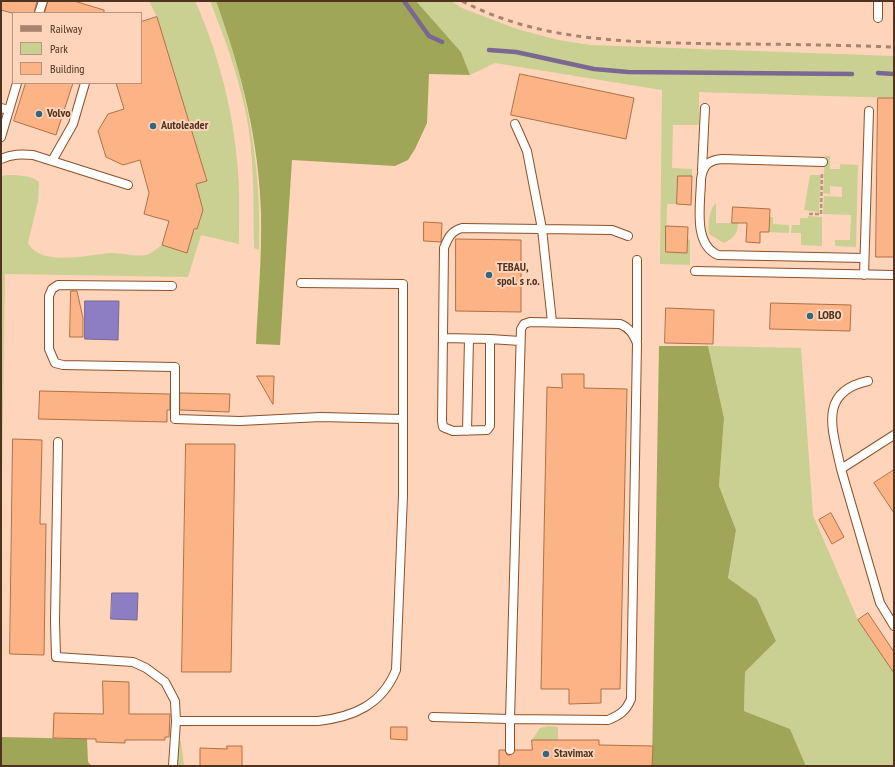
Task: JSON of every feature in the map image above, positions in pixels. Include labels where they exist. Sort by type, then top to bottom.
[{"type":"lane","points":[[39,12],[43,1]]},
{"type":"lane","points":[[878,1],[878,18]]},
{"type":"lane","points":[[1,137],[5,109],[17,84]]},
{"type":"lane","points":[[52,161],[73,124],[85,84]]},
{"type":"lane","points":[[705,108],[701,234],[704,244],[711,252],[718,255],[864,258]]},
{"type":"lane","points":[[864,275],[869,110]]},
{"type":"lane","points":[[515,124],[527,151],[542,229],[552,322]]},
{"type":"lane","points":[[1,159],[22,154],[33,155],[128,185]]},
{"type":"lane","points":[[702,170],[713,160],[722,159],[823,162]]},
{"type":"lane","points":[[490,339],[490,426],[487,430],[482,432],[453,431],[443,427],[444,248],[451,234],[455,230],[462,228],[612,230],[628,236]]},
{"type":"lane","points":[[433,717],[608,720],[620,715],[628,709],[632,699],[637,260]]},
{"type":"lane","points":[[695,271],[894,276]]},
{"type":"lane","points":[[176,720],[310,721],[338,719],[354,714],[373,703],[392,680],[396,670],[398,655],[403,419],[403,284],[301,283]]},
{"type":"lane","points":[[172,286],[58,285],[52,289],[49,296],[49,348],[51,357],[55,363],[63,365],[175,367],[175,419],[240,421],[321,417],[403,419]]},
{"type":"lane","points":[[510,750],[520,334],[524,324],[530,322],[620,324],[633,333],[637,343]]},
{"type":"lane","points":[[443,338],[520,341]]},
{"type":"lane","points":[[467,431],[468,339]]},
{"type":"lane","points":[[868,381],[856,384],[838,395],[834,405],[832,422],[841,469],[880,603],[894,626]]},
{"type":"lane","points":[[841,469],[894,435]]},
{"type":"lane","points":[[58,442],[55,621],[56,657],[133,662],[157,674],[165,682],[175,701],[176,720],[173,766]]},
{"type":"path","points":[[809,214],[821,214],[823,162]]},
{"type":"green space","points":[[149,1],[195,1],[204,21],[224,84],[233,128],[239,190],[239,244],[201,235],[188,277],[5,274],[1,546],[1,176],[21,176],[32,178],[39,182],[38,201],[28,243],[34,251],[54,257],[67,258],[112,253],[146,255],[162,245],[187,253],[192,233],[197,229],[203,210],[196,184],[207,180],[157,17]]},
{"type":"green space","points":[[210,1],[216,1],[227,32],[244,93],[250,123],[258,186],[259,250],[254,248],[252,161],[245,109],[230,54]]},
{"type":"green space","points":[[216,1],[416,1],[461,52],[470,75],[429,74],[427,123],[415,149],[408,160],[395,166],[292,160],[280,345],[256,344],[261,230],[260,186],[257,159],[241,79]]},
{"type":"green space","points":[[416,1],[451,1],[462,8],[517,29],[558,40],[591,45],[894,56],[894,98],[699,92],[699,125],[673,125],[672,168],[692,169],[692,176],[678,176],[677,204],[667,204],[666,252],[687,253],[688,239],[690,240],[690,265],[660,264],[662,90],[495,63],[470,75],[461,52]]},
{"type":"green space","points":[[825,156],[830,156],[830,169],[840,169],[840,164],[858,165],[856,247],[835,246],[835,240],[850,240],[851,215],[823,214],[824,196],[842,197],[842,187],[830,186],[830,194],[823,193]]},
{"type":"green space","points":[[810,175],[821,175],[819,212],[804,210]]},
{"type":"green space","points":[[716,203],[716,223],[738,223],[735,235],[724,243],[709,234],[710,213]]},
{"type":"green space","points":[[808,216],[822,217],[822,246],[801,245],[801,233],[791,233],[792,225],[800,225],[800,218],[808,218]]},
{"type":"green space","points":[[770,217],[773,217],[773,224],[789,225],[789,233],[769,232]]},
{"type":"green space","points":[[659,346],[708,346],[724,418],[719,486],[736,530],[728,578],[757,599],[776,641],[745,672],[744,711],[790,729],[806,766],[652,766]]},
{"type":"green space","points":[[708,346],[801,348],[813,515],[858,620],[894,673],[894,766],[806,766],[790,729],[744,711],[745,672],[776,641],[757,599],[728,578],[736,530],[719,486],[724,418]]},
{"type":"green space","points":[[548,726],[558,727],[558,740],[532,740],[540,728]]},
{"type":"green space","points":[[1,737],[87,739],[88,762],[91,765],[98,766],[1,766]]},
{"type":"green space","points":[[178,741],[181,741],[184,766],[178,766]]},
{"type":"shaded area","points":[[85,301],[119,301],[118,340],[85,339]]},
{"type":"shaded area","points":[[112,593],[138,593],[137,620],[111,619]]},
{"type":"building","points":[[1,1],[37,1],[34,12],[12,13],[1,10]]},
{"type":"building","points":[[48,1],[74,1],[104,10],[104,12],[45,12]]},
{"type":"building","points":[[157,17],[207,181],[196,184],[203,210],[197,229],[194,229],[187,253],[162,245],[169,221],[144,214],[149,193],[140,160],[123,165],[106,157],[98,131],[108,114],[124,109],[116,84],[142,84],[142,22]]},
{"type":"building","points":[[520,74],[634,98],[626,139],[511,115]]},
{"type":"building","name":"Volvo","points":[[26,84],[73,84],[56,135],[14,121]]},
{"type":"building","points":[[878,98],[894,98],[894,257],[876,257]]},
{"type":"building","points":[[678,176],[692,176],[691,205],[677,204]]},
{"type":"building","points":[[733,207],[770,209],[769,232],[760,232],[760,243],[746,242],[747,223],[732,223]]},
{"type":"building","points":[[424,222],[442,223],[441,242],[424,241]]},
{"type":"building","points":[[666,226],[688,227],[687,253],[666,252]]},
{"type":"building","points":[[456,239],[521,240],[521,312],[456,311]]},
{"type":"building","points":[[71,291],[77,291],[83,318],[83,337],[70,337]]},
{"type":"building","points":[[771,303],[851,305],[850,331],[770,329]]},
{"type":"building","points":[[666,308],[714,310],[713,344],[665,343]]},
{"type":"building","points":[[562,374],[584,374],[584,388],[627,389],[620,689],[601,689],[601,703],[569,704],[569,689],[541,689],[547,387],[562,388]]},
{"type":"building","points":[[257,376],[274,376],[273,404]]},
{"type":"building","points":[[40,391],[170,394],[170,410],[167,410],[167,422],[39,419]]},
{"type":"building","points":[[180,393],[230,394],[229,412],[180,410]]},
{"type":"building","points":[[13,439],[42,440],[40,524],[46,524],[44,655],[10,654]]},
{"type":"building","points":[[186,444],[235,444],[231,672],[182,672]]},
{"type":"building","points":[[894,470],[894,513],[874,483]]},
{"type":"building","points":[[831,513],[844,537],[832,544],[819,520]]},
{"type":"building","points":[[868,613],[894,652],[894,673],[858,620]]},
{"type":"building","points":[[103,681],[129,682],[129,714],[170,714],[169,737],[165,737],[165,740],[125,740],[125,743],[96,742],[96,739],[53,738],[54,713],[103,714]]},
{"type":"building","points":[[391,727],[407,727],[407,740],[391,739]]},
{"type":"building","points":[[532,740],[599,740],[599,745],[653,746],[652,766],[499,766],[499,750],[505,750],[507,755],[510,755],[515,750],[532,750]]},
{"type":"building","points":[[227,746],[242,746],[242,766],[200,766],[200,748],[227,749]]},
{"type":"waterway","points":[[404,1],[429,36],[442,42]]},
{"type":"waterway","points":[[489,50],[516,52],[594,69],[628,72],[852,74]]},
{"type":"waterway","points":[[878,73],[894,74]]},
{"type":"railway","points":[[462,1],[492,15],[524,25],[556,33],[589,38],[622,41],[722,44],[894,47]]},
{"type":"place","name":"Volvo","points":[[39,114]]},
{"type":"place","name":"Autoleader","points":[[153,126]]},
{"type":"place","name":"TEBAU, spol. s r.o.","points":[[489,275]]},
{"type":"place","name":"LOBO","points":[[810,316]]},
{"type":"place","name":"Stavimax","points":[[546,754]]}]
